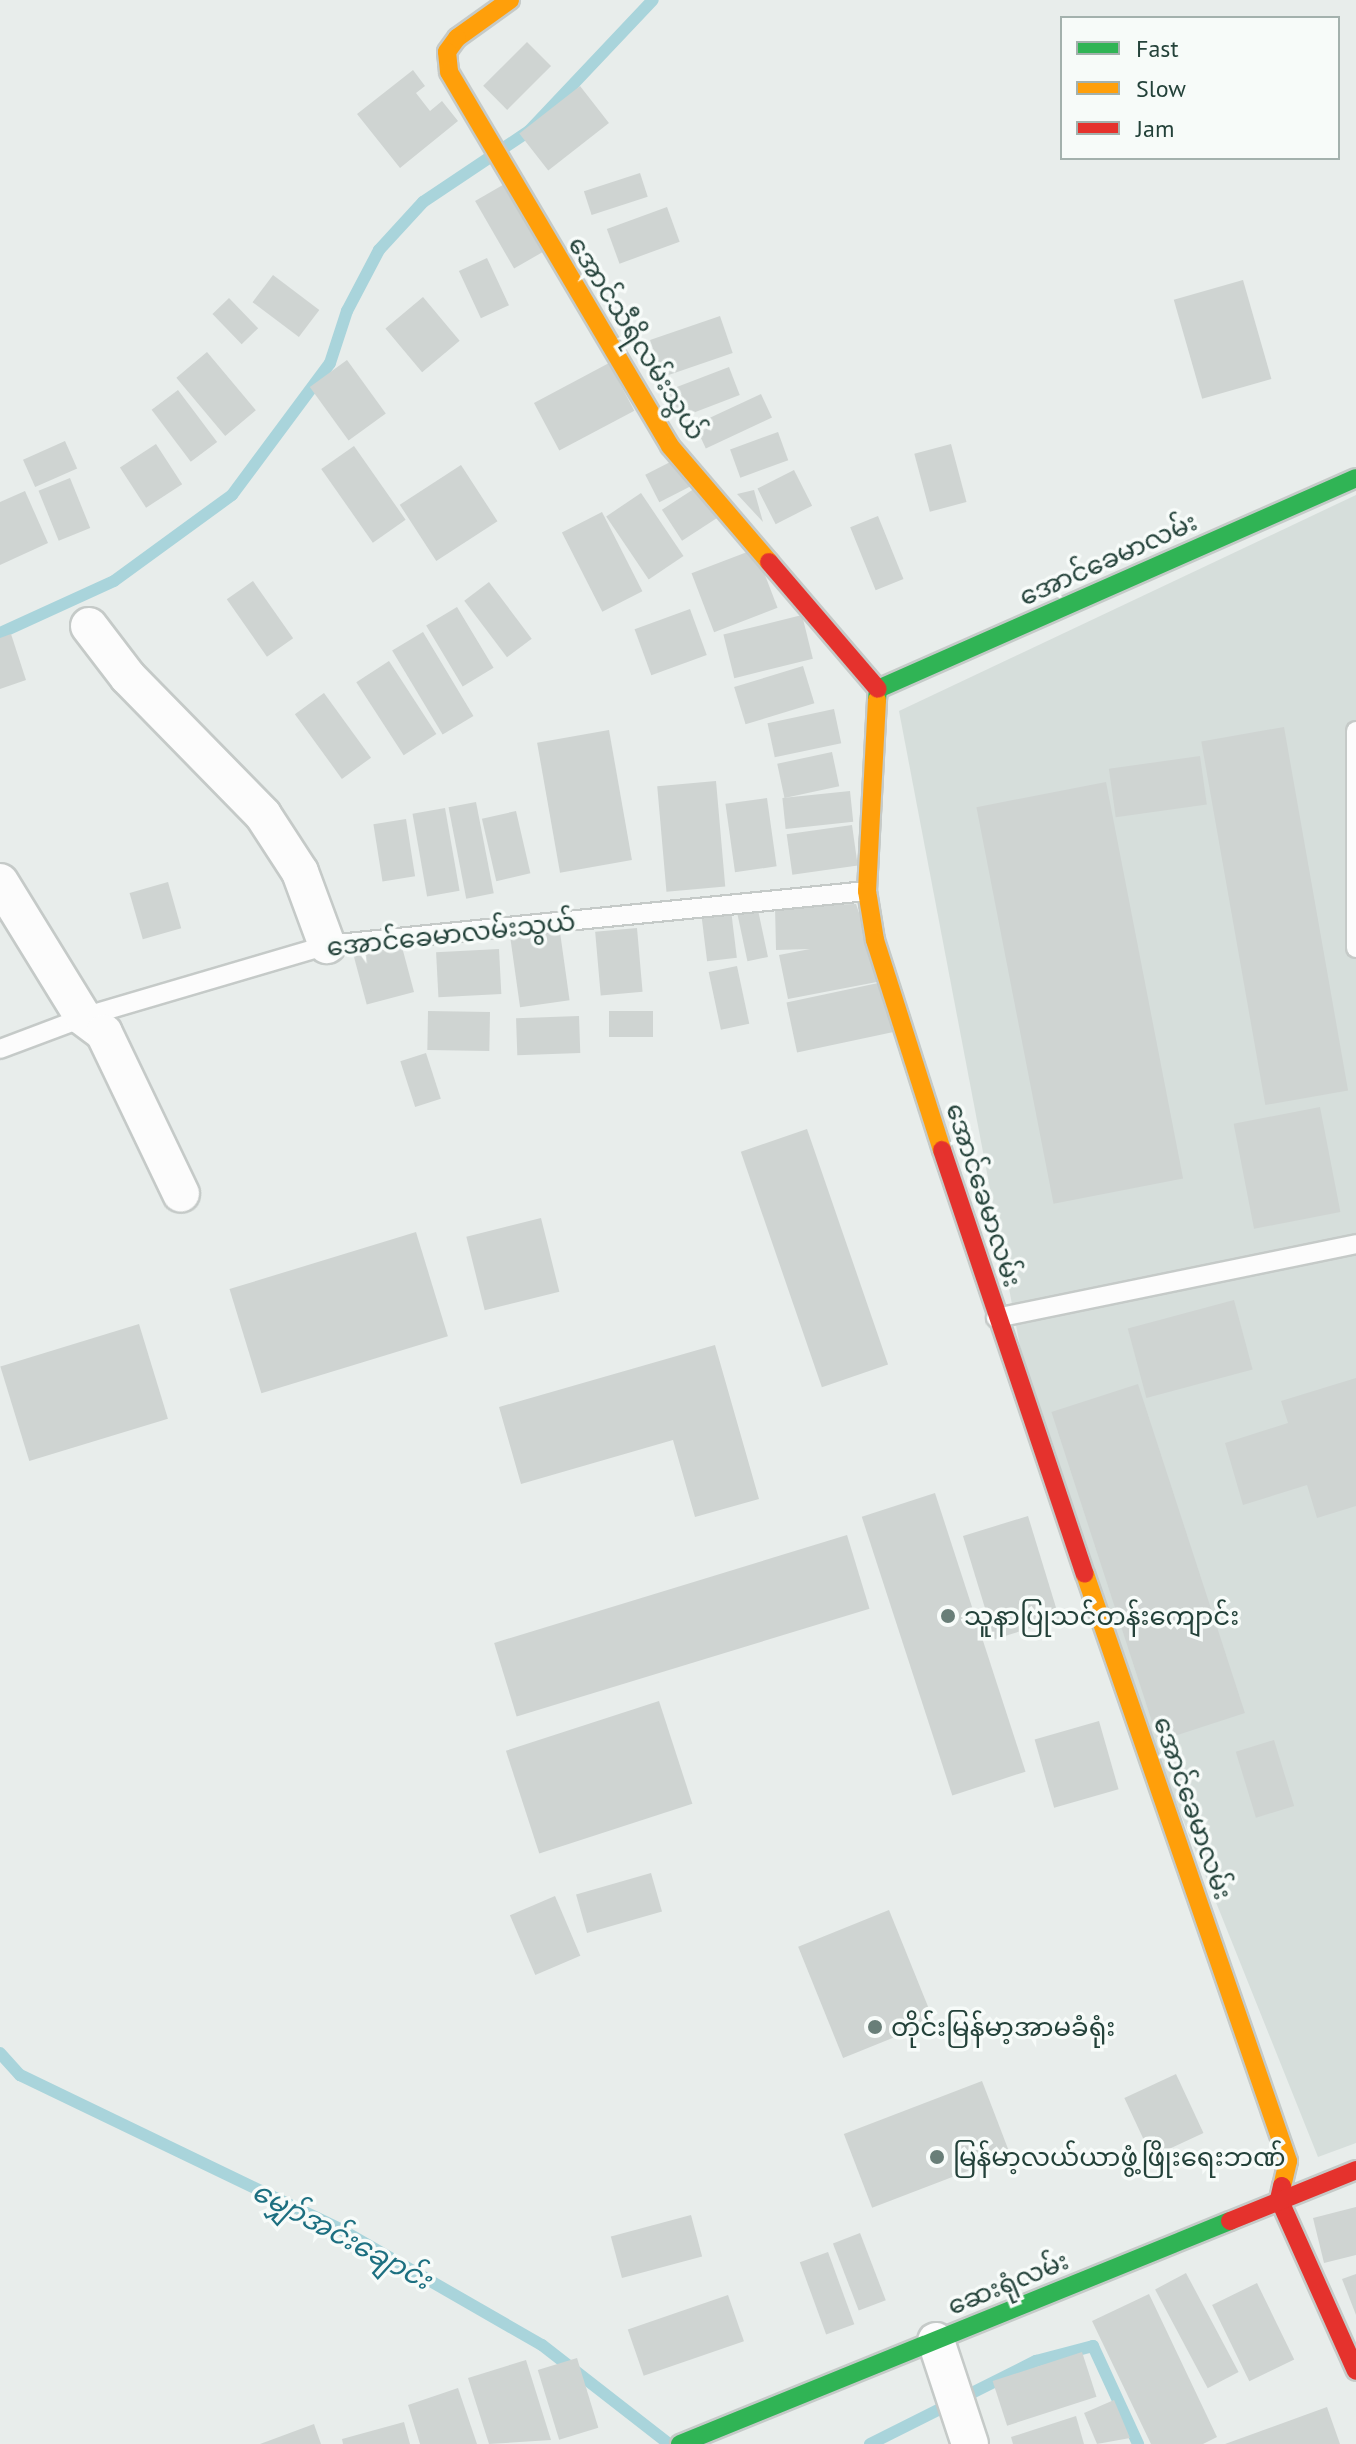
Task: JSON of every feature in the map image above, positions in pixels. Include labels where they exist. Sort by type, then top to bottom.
[{"type":"street","name":"အောင်သီရိလမ်းသွယ်","points":[[510,0],[457,38],[447,52],[449,72],[670,446],[878,689]]},
{"type":"street","name":"အောင်ခေမာလမ်း","points":[[1279,2199],[1288,2161],[996,1318],[875,940],[867,891],[878,689],[1356,478]]},
{"type":"street","points":[[89,626],[128,677],[263,815],[300,872],[327,945]]},
{"type":"street","points":[[0,882],[83,1017],[104,1033],[181,1194]]},
{"type":"street","name":"ဆေးရုံလမ်း","points":[[680,2444],[1356,2170]]},
{"type":"street","points":[[1279,2199],[1356,2371]]},
{"type":"street","points":[[936,2341],[970,2444]]},
{"type":"lane","points":[[1356,731],[1356,948]]},
{"type":"lane","name":"အောင်ခေမာလမ်းသွယ်","points":[[0,1049],[83,1017],[327,945],[867,891]]},
{"type":"lane","points":[[996,1318],[1356,1244]]},
{"type":"shaded area","points":[[1356,495],[1356,2143],[1318,2157],[1125,1675],[1027,1383],[899,711]]},
{"type":"building","points":[[527,42],[551,66],[507,110],[483,86]]},
{"type":"building","points":[[413,70],[425,86],[416,93],[430,111],[442,101],[458,121],[400,168],[357,114]]},
{"type":"building","points":[[580,86],[609,123],[548,170],[519,133]]},
{"type":"building","points":[[640,173],[648,197],[592,215],[584,191]]},
{"type":"building","points":[[508,182],[547,250],[514,269],[475,201]]},
{"type":"building","points":[[667,207],[680,242],[620,264],[607,229]]},
{"type":"building","points":[[487,258],[509,305],[481,318],[459,271]]},
{"type":"building","points":[[273,275],[319,310],[299,337],[253,302]]},
{"type":"building","points":[[1243,280],[1271,379],[1202,399],[1174,300]]},
{"type":"building","points":[[423,297],[460,341],[422,372],[385,328]]},
{"type":"building","points":[[229,298],[258,328],[242,344],[212,314]]},
{"type":"building","points":[[720,316],[733,353],[663,377],[650,340]]},
{"type":"building","points":[[207,352],[256,410],[225,436],[176,378]]},
{"type":"building","points":[[347,360],[386,413],[349,440],[310,387]]},
{"type":"building","points":[[609,363],[634,411],[559,451],[534,403]]},
{"type":"building","points":[[729,367],[740,395],[679,418],[668,390]]},
{"type":"building","points":[[178,390],[217,442],[191,462],[152,410]]},
{"type":"building","points":[[761,394],[772,418],[706,448],[695,425]]},
{"type":"building","points":[[778,432],[788,460],[740,478],[730,449]]},
{"type":"building","points":[[65,441],[77,468],[35,487],[23,460]]},
{"type":"building","points":[[156,444],[182,484],[146,508],[120,467]]},
{"type":"building","points":[[951,444],[967,502],[930,512],[914,454]]},
{"type":"building","points":[[354,446],[406,520],[373,543],[321,469]]},
{"type":"building","points":[[680,457],[694,485],[659,502],[645,475]]},
{"type":"building","points":[[461,465],[497,521],[436,561],[400,505]]},
{"type":"building","points":[[794,470],[812,506],[776,524],[757,489]]},
{"type":"building","points":[[70,478],[90,528],[59,541],[38,491]]},
{"type":"building","points":[[703,483],[723,514],[682,541],[662,510]]},
{"type":"building","points":[[754,490],[763,522],[737,494]]},
{"type":"building","points":[[25,491],[48,543],[0,565],[0,502]]},
{"type":"building","points":[[641,493],[683,556],[649,579],[606,516]]},
{"type":"building","points":[[602,512],[642,591],[602,612],[562,532]]},
{"type":"building","points":[[878,516],[903,579],[876,590],[850,527]]},
{"type":"building","points":[[755,549],[778,608],[714,632],[692,573]]},
{"type":"building","points":[[253,581],[293,638],[267,657],[227,599]]},
{"type":"building","points":[[489,582],[532,639],[507,657],[464,601]]},
{"type":"building","points":[[457,607],[494,668],[463,686],[426,626]]},
{"type":"building","points":[[690,609],[707,655],[651,675],[635,629]]},
{"type":"building","points":[[802,615],[813,659],[734,678],[723,635]]},
{"type":"building","points":[[423,632],[473,716],[443,735],[392,651]]},
{"type":"building","points":[[11,634],[26,680],[0,689],[0,638]]},
{"type":"building","points":[[389,661],[436,734],[404,755],[356,682]]},
{"type":"building","points":[[803,666],[814,703],[746,724],[734,687]]},
{"type":"building","points":[[324,693],[371,758],[342,779],[295,714]]},
{"type":"building","points":[[834,709],[841,743],[775,757],[767,723]]},
{"type":"building","points":[[1284,727],[1348,1090],[1265,1105],[1201,742]]},
{"type":"building","points":[[609,730],[632,860],[560,873],[537,743]]},
{"type":"building","points":[[832,752],[839,786],[785,798],[777,764]]},
{"type":"building","points":[[1200,756],[1207,805],[1116,817],[1109,769]]},
{"type":"building","points":[[716,781],[725,887],[666,892],[657,786]]},
{"type":"building","points":[[1106,782],[1183,1179],[1054,1204],[976,807]]},
{"type":"building","points":[[850,791],[853,822],[786,829],[782,798]]},
{"type":"building","points":[[767,798],[777,866],[735,872],[725,804]]},
{"type":"building","points":[[476,802],[494,893],[466,899],[449,807]]},
{"type":"building","points":[[445,808],[460,891],[427,896],[413,814]]},
{"type":"building","points":[[516,811],[530,873],[496,881],[482,819]]},
{"type":"building","points":[[406,819],[415,876],[382,881],[373,824]]},
{"type":"building","points":[[852,825],[858,866],[792,875],[787,834]]},
{"type":"building","points":[[168,882],[181,928],[143,939],[130,893]]},
{"type":"building","points":[[856,904],[882,981],[788,999],[779,955],[810,949],[776,950],[775,906]]},
{"type":"building","points":[[731,910],[737,958],[707,961],[701,914]]},
{"type":"building","points":[[758,910],[768,957],[747,961],[737,914]]},
{"type":"building","points":[[559,925],[570,1000],[520,1007],[509,932]]},
{"type":"building","points":[[637,928],[643,992],[601,995],[595,932]]},
{"type":"building","points":[[398,932],[414,992],[367,1005],[351,945]]},
{"type":"building","points":[[499,949],[501,994],[438,997],[436,952]]},
{"type":"building","points":[[737,966],[749,1024],[721,1030],[709,972]]},
{"type":"building","points":[[897,979],[908,1029],[797,1052],[786,1002]]},
{"type":"building","points":[[428,1011],[490,1012],[489,1051],[427,1050]]},
{"type":"building","points":[[609,1011],[653,1011],[653,1037],[609,1037]]},
{"type":"building","points":[[579,1016],[580,1053],[517,1055],[516,1018]]},
{"type":"building","points":[[426,1053],[441,1099],[415,1107],[400,1061]]},
{"type":"building","points":[[1320,1107],[1340,1212],[1254,1229],[1234,1124]]},
{"type":"building","points":[[807,1129],[888,1364],[822,1387],[741,1152]]},
{"type":"building","points":[[541,1218],[559,1292],[485,1310],[466,1237]]},
{"type":"building","points":[[416,1232],[448,1336],[261,1393],[230,1289]]},
{"type":"building","points":[[1234,1300],[1253,1370],[1146,1398],[1128,1328]]},
{"type":"building","points":[[139,1324],[168,1419],[29,1461],[0,1366]]},
{"type":"building","points":[[715,1345],[759,1499],[695,1517],[673,1440],[521,1484],[499,1407]]},
{"type":"building","points":[[1356,1378],[1356,1506],[1317,1518],[1307,1485],[1243,1505],[1225,1443],[1288,1423],[1281,1401]]},
{"type":"building","points":[[1138,1384],[1245,1713],[1158,1741],[1051,1412]]},
{"type":"building","points":[[935,1493],[1026,1772],[952,1795],[862,1517]]},
{"type":"building","points":[[1028,1516],[1060,1619],[995,1639],[963,1536]]},
{"type":"building","points":[[847,1535],[870,1609],[517,1717],[494,1643]]},
{"type":"building","points":[[659,1701],[692,1804],[539,1853],[506,1751]]},
{"type":"building","points":[[1099,1721],[1119,1789],[1054,1808],[1035,1739]]},
{"type":"building","points":[[1274,1740],[1294,1806],[1256,1818],[1236,1752]]},
{"type":"building","points":[[651,1873],[662,1911],[587,1933],[576,1894]]},
{"type":"building","points":[[555,1896],[580,1956],[535,1975],[510,1915]]},
{"type":"building","points":[[889,1910],[934,2021],[843,2058],[798,1947]]},
{"type":"building","points":[[1176,2074],[1203,2133],[1152,2157],[1124,2098]]},
{"type":"building","points":[[982,2081],[1010,2155],[872,2208],[844,2134]]},
{"type":"building","points":[[1356,2207],[1356,2255],[1324,2263],[1313,2218]]},
{"type":"building","points":[[691,2215],[702,2257],[622,2278],[611,2236]]},
{"type":"building","points":[[860,2233],[886,2300],[859,2311],[833,2243]]},
{"type":"building","points":[[828,2252],[854,2324],[826,2335],[800,2262]]},
{"type":"building","points":[[1186,2273],[1239,2372],[1208,2388],[1155,2289]]},
{"type":"building","points":[[1356,2274],[1356,2315],[1342,2279]]},
{"type":"building","points":[[1257,2283],[1294,2359],[1249,2381],[1212,2305]]},
{"type":"building","points":[[1149,2294],[1217,2437],[1203,2444],[1151,2444],[1092,2321]]},
{"type":"building","points":[[728,2295],[744,2341],[644,2376],[628,2330]]},
{"type":"building","points":[[1082,2352],[1097,2397],[1007,2426],[993,2381]]},
{"type":"building","points":[[577,2358],[598,2428],[559,2440],[538,2370]]},
{"type":"building","points":[[526,2360],[551,2440],[489,2444],[468,2378]]},
{"type":"building","points":[[458,2388],[477,2444],[420,2444],[408,2405]]},
{"type":"building","points":[[1114,2400],[1130,2438],[1097,2444],[1084,2413]]},
{"type":"building","points":[[1327,2407],[1340,2444],[1225,2444]]},
{"type":"building","points":[[1076,2416],[1084,2444],[1013,2444],[1011,2437]]},
{"type":"building","points":[[404,2422],[410,2444],[343,2444],[342,2439]]},
{"type":"building","points":[[314,2424],[321,2444],[260,2444]]},
{"type":"waterway","name":"မျှော်အင်းချောင်း","points":[[0,633],[114,581],[232,495],[330,363],[347,311],[379,250],[423,202],[529,131],[653,0]]},
{"type":"waterway","name":"မျှော်အင်းချောင်း","points":[[0,2053],[20,2075],[340,2229],[542,2345],[669,2444]]},
{"type":"waterway","name":"မျှော်အင်းချောင်း","points":[[870,2444],[1036,2361],[1093,2346],[1138,2444]]},
{"type":"traffic: fast","points":[[877,700],[878,689],[1356,478]]},
{"type":"traffic: fast","points":[[680,2444],[1230,2221]]},
{"type":"traffic: slow","points":[[510,0],[457,38],[447,52],[449,72],[670,446],[769,562]]},
{"type":"traffic: slow","points":[[877,700],[867,891],[875,940],[942,1150]]},
{"type":"traffic: slow","points":[[1085,1574],[1288,2161],[1282,2186]]},
{"type":"traffic: jam","points":[[769,562],[878,689]]},
{"type":"traffic: jam","points":[[942,1150],[1085,1574]]},
{"type":"traffic: jam","points":[[1230,2221],[1356,2170]]},
{"type":"traffic: jam","points":[[1282,2186],[1279,2199],[1356,2371]]},
{"type":"place","name":"သူနာပြုသင်တန်းကျောင်း","points":[[948,1616]]},
{"type":"place","name":"တိုင်းမြန်မာ့အာမခံရုံး","points":[[875,2027]]},
{"type":"place","name":"မြန်မာ့လယ်ယာဖွံ့ဖြိုးရေးဘဏ်","points":[[937,2157]]}]
